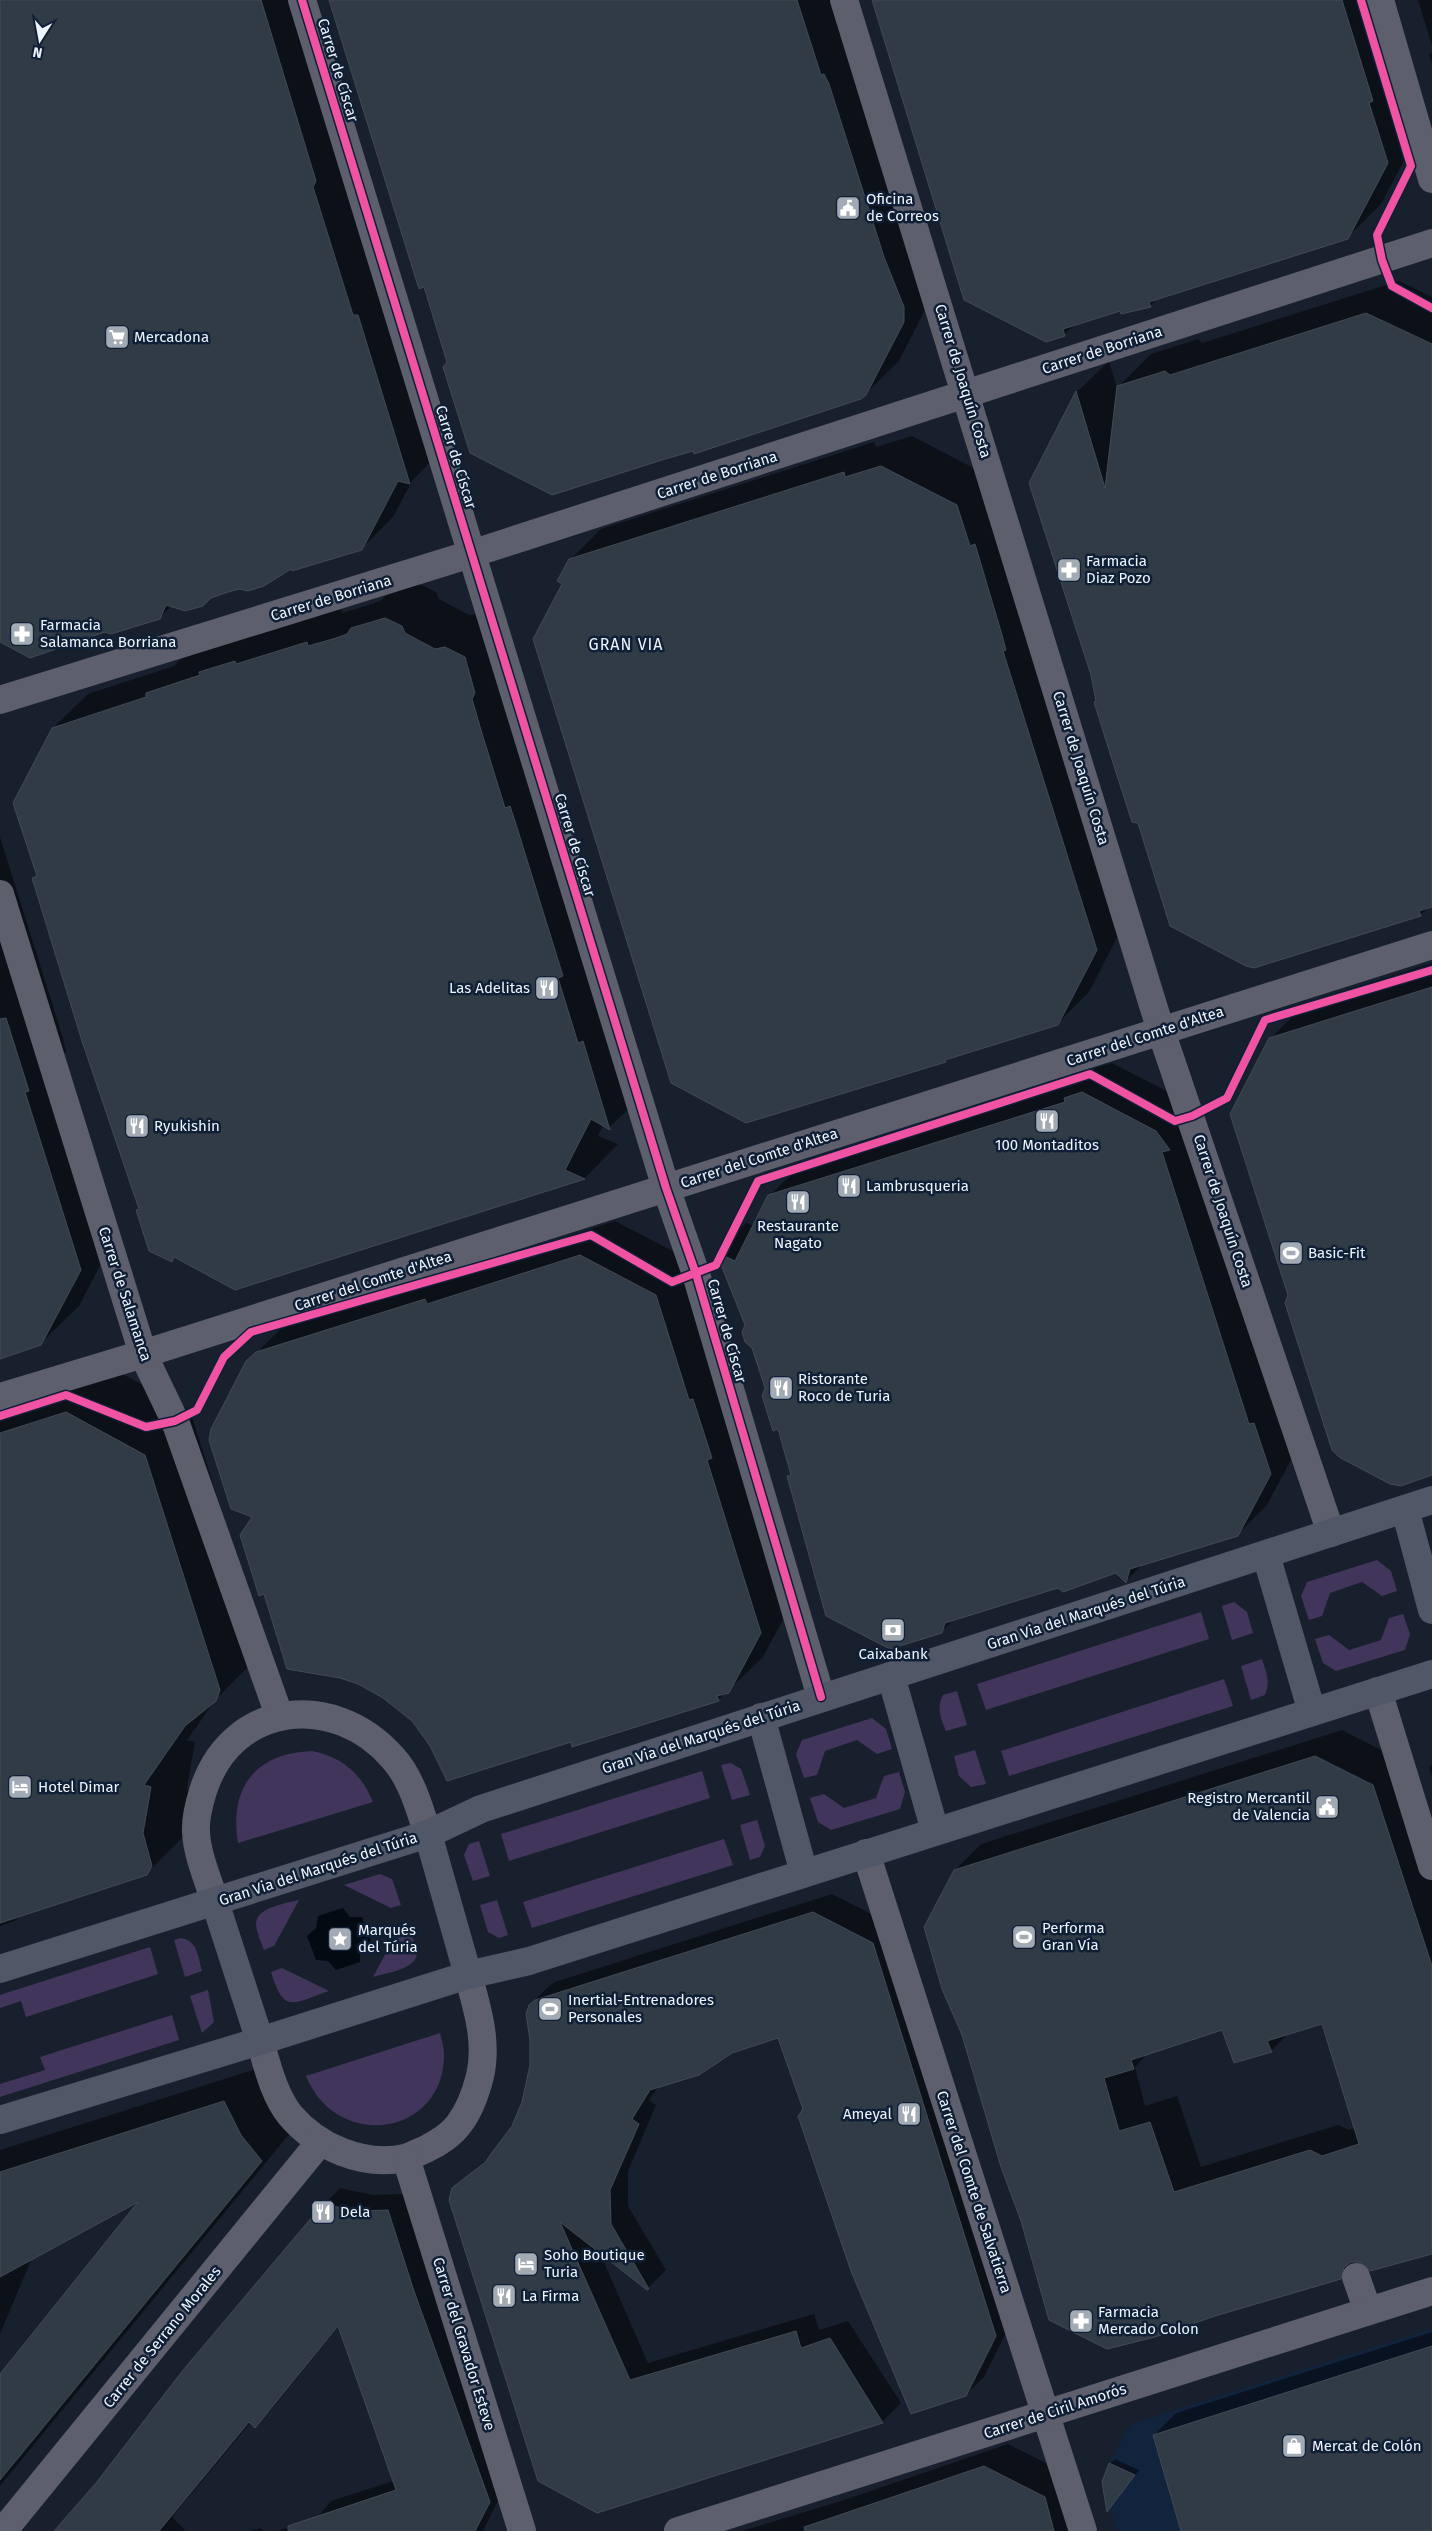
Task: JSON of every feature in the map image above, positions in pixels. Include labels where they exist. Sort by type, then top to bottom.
[{"type":"main road","name":"Gran Via del Marqués del Túria","points":[[0,1969],[428,1834],[481,1808],[1432,1500]]},
{"type":"main road","points":[[1405,1509],[1432,1610]]},
{"type":"main road","points":[[1266,1555],[1312,1712]]},
{"type":"main road","points":[[0,2120],[468,1975],[529,1960],[1432,1674]]},
{"type":"main road","points":[[891,1676],[935,1831]]},
{"type":"main road","points":[[761,1717],[804,1873]]},
{"type":"main road","points":[[428,1834],[468,1975]]},
{"type":"main road","points":[[214,1902],[260,2041]]},
{"type":"street","name":"Carrer de Císcar","points":[[302,0],[666,1188],[696,1274],[821,1697]]},
{"type":"street","name":"Carrer de Joaquín Costa","points":[[844,0],[967,394],[1161,1031],[1331,1532]]},
{"type":"street","points":[[1380,0],[1432,179]]},
{"type":"street","name":"Carrer de Borriana","points":[[0,700],[471,554],[1432,243]]},
{"type":"street","name":"Carrer de Salamanca","points":[[0,894],[142,1354],[175,1421],[280,1715]]},
{"type":"street","name":"Carrer del Comte d'Altea","points":[[0,1397],[142,1354],[1432,945]]},
{"type":"street","points":[[1378,1691],[1432,1866]]},
{"type":"street","points":[[214,1902],[198,1848],[196,1831],[198,1807],[208,1776],[220,1756],[237,1737],[280,1715],[312,1714],[341,1721],[371,1737],[394,1758],[406,1777],[415,1796],[428,1834]]},
{"type":"street","name":"Carrer del Comte de Salvatierra","points":[[866,1853],[1083,2531]]},
{"type":"street","points":[[260,2041],[270,2074],[289,2113],[302,2128],[320,2142],[337,2150],[370,2159],[406,2158],[435,2145],[459,2125],[471,2103],[480,2074],[482,2044],[478,2010],[468,1975]]},
{"type":"street","name":"Carrer de Serrano Morales","points":[[3,2531],[320,2142]]},
{"type":"street","name":"Carrer del Gravador Esteve","points":[[406,2158],[522,2531]]},
{"type":"street","points":[[1356,2277],[1368,2311]]},
{"type":"street","name":"Carrer de Ciril Amorós","points":[[678,2531],[1432,2291]]},
{"type":"shaded area","points":[[1377,1560],[1391,1571],[1397,1591],[1382,1596],[1362,1582],[1330,1593],[1322,1616],[1309,1620],[1301,1596],[1307,1582]]},
{"type":"shaded area","points":[[1234,1602],[1247,1612],[1253,1633],[1232,1640],[1222,1606]]},
{"type":"shaded area","points":[[1201,1612],[1209,1639],[986,1710],[977,1684]]},
{"type":"shaded area","points":[[1403,1614],[1410,1634],[1405,1650],[1336,1671],[1323,1663],[1315,1639],[1329,1635],[1349,1650],[1381,1640],[1389,1618]]},
{"type":"shaded area","points":[[1262,1659],[1267,1677],[1267,1690],[1265,1695],[1251,1700],[1241,1666]]},
{"type":"shaded area","points":[[1224,1679],[1233,1706],[1009,1776],[1001,1751]]},
{"type":"shaded area","points":[[957,1691],[967,1725],[946,1731],[940,1713],[941,1700],[943,1695]]},
{"type":"shaded area","points":[[872,1718],[886,1729],[892,1749],[877,1754],[857,1740],[825,1751],[817,1775],[804,1778],[796,1754],[802,1740]]},
{"type":"shaded area","points":[[975,1750],[986,1784],[971,1787],[959,1776],[954,1756]]},
{"type":"shaded area","points":[[312,1751],[333,1757],[349,1768],[363,1783],[373,1802],[238,1843],[236,1824],[238,1806],[242,1791],[250,1778],[261,1767],[275,1759],[292,1753]]},
{"type":"shaded area","points":[[731,1763],[741,1769],[750,1795],[732,1800],[721,1765]]},
{"type":"shaded area","points":[[702,1771],[710,1798],[509,1861],[501,1834]]},
{"type":"shaded area","points":[[899,1772],[905,1792],[900,1809],[831,1830],[818,1822],[810,1798],[824,1794],[844,1808],[876,1798],[884,1776]]},
{"type":"shaded area","points":[[757,1820],[765,1846],[760,1857],[750,1860],[740,1825]]},
{"type":"shaded area","points":[[724,1839],[733,1865],[532,1928],[523,1902]]},
{"type":"shaded area","points":[[479,1841],[490,1876],[473,1881],[464,1855],[469,1844]]},
{"type":"shaded area","points":[[380,1874],[392,1879],[401,1905],[391,1908],[344,1885]]},
{"type":"shaded area","points":[[299,1900],[274,1946],[264,1950],[256,1923],[261,1913],[280,1904]]},
{"type":"shaded area","points":[[497,1900],[508,1935],[499,1938],[488,1932],[480,1905]]},
{"type":"shaded area","points":[[343,1908],[350,1917],[362,1917],[371,1941],[360,1949],[360,1962],[336,1970],[328,1961],[316,1960],[307,1936],[316,1928],[318,1916]]},
{"type":"shaded area","points":[[408,1927],[416,1947],[417,1954],[415,1959],[405,1967],[373,1977],[398,1931]]},
{"type":"shaded area","points":[[181,1938],[191,1942],[194,1946],[202,1971],[185,1977],[174,1940]]},
{"type":"shaded area","points":[[150,1947],[158,1974],[26,2017],[21,2001],[0,2008],[0,1995]]},
{"type":"shaded area","points":[[282,1968],[329,1991],[298,2002],[286,2000],[280,1995],[271,1972]]},
{"type":"shaded area","points":[[208,1990],[214,2022],[202,2033],[190,1996]]},
{"type":"shaded area","points":[[172,2015],[179,2040],[0,2097],[0,2084],[45,2070],[40,2057]]},
{"type":"shaded area","points":[[440,2033],[444,2056],[439,2083],[426,2104],[408,2118],[386,2124],[363,2124],[340,2116],[321,2100],[306,2076]]},
{"type":"shaded area","name":"Mercat de Colón","points":[[1432,2329],[1432,2531],[1117,2531],[1103,2487],[1103,2476],[1127,2430],[1134,2423]]},
{"type":"building","points":[[0,0],[261,0],[316,181],[313,187],[353,315],[358,315],[410,484],[398,481],[362,550],[292,571],[291,569],[264,586],[248,591],[239,589],[228,592],[211,598],[203,606],[185,611],[166,605],[160,619],[111,634],[105,632],[30,658],[0,642]]},
{"type":"building","points":[[329,0],[797,0],[821,75],[824,74],[829,84],[884,257],[904,307],[904,322],[866,395],[861,399],[694,454],[693,451],[552,495],[470,453],[443,367],[447,362],[424,287],[419,289]]},
{"type":"building","points":[[872,0],[1342,0],[1373,101],[1369,103],[1388,163],[1348,239],[1149,302],[1151,307],[1121,314],[1120,311],[1063,329],[1065,336],[1046,342],[964,300]]},
{"type":"building","points":[[1366,313],[1432,344],[1432,907],[1419,911],[1421,916],[1254,968],[1246,966],[1170,926],[1138,823],[1132,822],[1114,766],[1094,702],[1096,701],[1091,675],[1029,483],[1076,391],[1105,488],[1117,386],[1165,371],[1170,375]]},
{"type":"building","points":[[881,466],[957,505],[970,546],[975,544],[1006,650],[1003,651],[1097,950],[1058,1025],[945,1060],[946,1062],[746,1123],[671,1083],[533,639],[562,584],[557,581],[569,559],[844,472],[845,477]]},
{"type":"building","points":[[385,618],[402,626],[405,633],[435,649],[445,647],[465,657],[475,693],[472,699],[481,730],[505,808],[510,806],[515,821],[563,976],[558,978],[578,1043],[583,1041],[610,1130],[591,1119],[565,1170],[585,1179],[235,1290],[174,1257],[172,1262],[149,1251],[136,1210],[139,1209],[82,1041],[32,878],[37,876],[13,803],[52,728],[146,697],[146,693],[200,675],[199,672],[235,661],[236,664],[307,642],[308,646],[333,639],[347,634],[351,628]]},
{"type":"building","points":[[1432,987],[1432,1475],[1401,1486],[1390,1484],[1339,1457],[1332,1450],[1285,1303],[1288,1295],[1230,1114],[1269,1038]]},
{"type":"building","points":[[6,1018],[29,1091],[25,1092],[81,1270],[41,1345],[0,1359],[0,1019]]},
{"type":"building","points":[[1082,1092],[1156,1131],[1170,1150],[1162,1152],[1249,1424],[1254,1423],[1271,1474],[1238,1536],[1130,1569],[1126,1583],[1116,1573],[1063,1592],[1058,1588],[945,1623],[942,1633],[890,1649],[826,1616],[787,1476],[791,1475],[778,1429],[773,1431],[762,1396],[765,1388],[752,1348],[745,1342],[742,1332],[745,1325],[716,1252],[735,1261],[768,1195],[1065,1102],[1064,1098]]},
{"type":"building","points":[[580,1255],[656,1295],[689,1400],[693,1399],[712,1458],[707,1460],[761,1633],[729,1693],[717,1696],[719,1701],[572,1747],[571,1742],[447,1781],[430,1746],[412,1721],[383,1698],[358,1684],[340,1678],[287,1669],[264,1594],[259,1596],[240,1535],[252,1517],[231,1509],[209,1440],[211,1429],[246,1361],[256,1352],[425,1299],[427,1304]]},
{"type":"building","points":[[66,1412],[145,1455],[220,1690],[216,1701],[185,1726],[144,1785],[151,1787],[143,1833],[152,1866],[147,1875],[0,1923],[0,1433]]},
{"type":"building","points":[[1315,1756],[1373,1785],[1432,1966],[1432,2254],[1370,2271],[1359,2262],[1351,2262],[1344,2267],[1341,2279],[1215,2316],[1155,2337],[1107,2349],[1049,2320],[1021,2221],[1001,2167],[962,2035],[942,1989],[924,1927],[954,1870]],"holes":[[[1322,2024],[1359,2144],[1322,2156],[1310,2150],[1174,2192],[1150,2122],[1119,2131],[1104,2078],[1134,2069],[1131,2060],[1222,2030],[1234,2063],[1272,2052],[1267,2041]]]},
{"type":"building","points":[[813,1912],[873,1943],[996,2336],[966,2396],[911,2414],[851,2271],[798,2116],[803,2109],[778,2038],[732,2053],[699,2075],[650,2090],[632,2119],[639,2124],[610,2190],[611,2224],[649,2289],[647,2290],[560,2222],[630,2380],[796,2331],[801,2348],[830,2338],[883,2423],[597,2513],[538,2481],[449,2200],[452,2188],[485,2162],[512,2126],[522,2102],[530,2065],[530,2040],[526,2014],[529,2005],[535,2000]]},
{"type":"building","points":[[224,2101],[241,2135],[262,2161],[0,2480],[0,2374],[138,2202],[0,2277],[0,2172]]},
{"type":"building","points":[[323,2204],[356,2211],[388,2210],[414,2291],[490,2502],[475,2531],[288,2531],[288,2526],[396,2490],[338,2326],[255,2428],[249,2422],[159,2531],[54,2531],[96,2483],[184,2369]]},
{"type":"building","name":"Mercat de Colón","points":[[1432,2346],[1432,2531],[1181,2531],[1153,2435]]},
{"type":"building","points":[[1109,2463],[1135,2475],[1107,2512],[1102,2482]]},
{"type":"building","points":[[984,2466],[1045,2497],[1054,2531],[805,2531],[804,2527]]},
{"type":"cycle path","points":[[302,0],[666,1188],[696,1274],[821,1697]]},
{"type":"cycle path","points":[[1361,0],[1411,166],[1377,235],[1382,260],[1392,286],[1432,308]]},
{"type":"cycle path","points":[[0,1416],[66,1395],[146,1427],[175,1421],[197,1410],[224,1357],[251,1332],[591,1235],[672,1282],[716,1265],[758,1181],[1090,1074],[1175,1121],[1192,1116],[1227,1098],[1265,1020],[1432,970]]},
{"type":"place","name":"Oficina de Correos","points":[[848,208]]},
{"type":"place","name":"Mercadona","points":[[117,337]]},
{"type":"place","name":"Farmacia Diaz Pozo","points":[[1069,570]]},
{"type":"place","name":"Farmacia Salamanca Borriana","points":[[22,634]]},
{"type":"place","name":"Las Adelitas","points":[[547,988]]},
{"type":"place","name":"100 Montaditos","points":[[1047,1121]]},
{"type":"place","name":"Ryukishin","points":[[137,1126]]},
{"type":"place","name":"Lambrusqueria","points":[[849,1186]]},
{"type":"place","name":"Restaurante Nagato","points":[[798,1202]]},
{"type":"place","name":"Basic-Fit","points":[[1291,1253]]},
{"type":"place","name":"Ristorante Roco de Turia","points":[[781,1388]]},
{"type":"place","name":"Caixabank","points":[[893,1630]]},
{"type":"place","name":"Hotel Dimar","points":[[20,1787]]},
{"type":"place","name":"Registro Mercantil de Valencia","points":[[1327,1807]]},
{"type":"place","name":"Performa Gran Vía","points":[[1024,1937]]},
{"type":"place","name":"Marqués del Túria","points":[[340,1939]]},
{"type":"place","name":"Inertial-Entrenadores Personales","points":[[550,2009]]},
{"type":"place","name":"Ameyal","points":[[909,2114]]},
{"type":"place","name":"Dela","points":[[323,2212]]},
{"type":"place","name":"Soho Boutique Turia","points":[[526,2264]]},
{"type":"place","name":"La Firma","points":[[504,2296]]},
{"type":"place","name":"Farmacia Mercado Colon","points":[[1081,2321]]},
{"type":"place","name":"Mercat de Colón","points":[[1294,2446]]},
{"type":"district","name":"GRAN VIA","points":[[626,644]]}]
